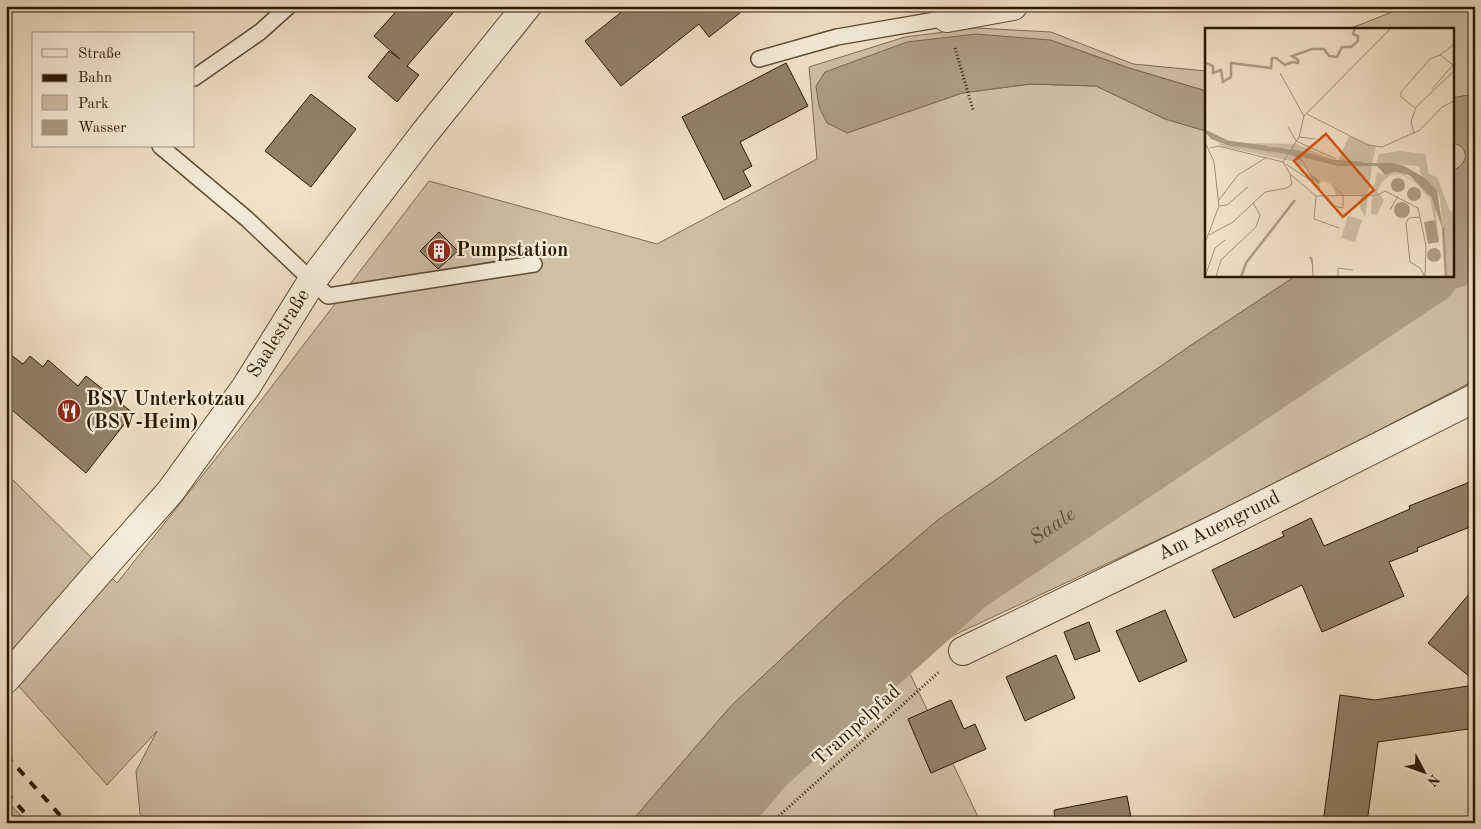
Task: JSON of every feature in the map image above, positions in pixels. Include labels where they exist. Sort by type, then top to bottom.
[{"type":"street","name":"Saalestraße","points":[[6,679],[170,492],[246,387],[312,282],[423,135],[527,6]]},
{"type":"street","points":[[949,22],[1014,6]]},
{"type":"street","name":"Am Auengrund","points":[[963,651],[1223,525],[1475,398]]},
{"type":"lane","points":[[195,77],[260,32],[289,6]]},
{"type":"lane","points":[[759,59],[837,36],[949,22]]},
{"type":"lane","points":[[162,148],[247,219],[328,296],[534,264]]},
{"type":"path","points":[[949,22],[973,110]]},
{"type":"path","name":"Trampelpfad","points":[[771,823],[963,651]]},
{"type":"green space","points":[[1407,6],[1475,6],[1475,94],[1454,98],[1454,28],[1352,28]]},
{"type":"green space","points":[[976,28],[1051,32],[1133,64],[1205,71],[1205,91],[1129,68],[1050,40],[847,133],[962,93],[1030,84],[1096,86],[1165,119],[1205,131],[1205,276],[1295,276],[1190,346],[939,519],[843,601],[731,706],[630,823],[148,823],[140,814],[136,771],[157,731],[107,785],[6,672],[6,473],[117,583],[240,428],[429,181],[657,244],[817,159],[809,67],[905,37]]},
{"type":"green space","points":[[1454,144],[1464,150],[1465,157],[1461,165],[1454,170]]},
{"type":"green space","points":[[1475,240],[1475,380],[1275,485],[903,659],[981,823],[711,823],[772,751],[894,633],[1001,551],[1419,276],[1454,276],[1454,254]]},
{"type":"green space","points":[[6,800],[28,823],[6,823]]},
{"type":"water","points":[[976,34],[1050,40],[1129,68],[1205,91],[1205,131],[1165,119],[1096,86],[1030,84],[962,93],[847,133],[827,123],[819,107],[816,86],[825,72],[907,42]]},
{"type":"water","points":[[1475,94],[1475,240],[1454,254],[1454,170],[1464,161],[1465,154],[1459,145],[1454,144],[1454,98]]},
{"type":"water","points":[[1295,276],[1419,276],[1001,551],[894,633],[772,751],[711,823],[630,823],[731,706],[843,601],[939,519],[1190,346]]},
{"type":"building","points":[[401,6],[459,6],[407,66],[419,75],[397,102],[368,77],[389,51],[400,59],[374,36]]},
{"type":"building","points":[[629,6],[749,6],[709,37],[699,24],[621,86],[585,41]]},
{"type":"building","points":[[786,63],[808,106],[740,142],[752,166],[743,171],[751,186],[724,200],[682,117]]},
{"type":"building","points":[[311,94],[356,129],[311,187],[265,151]]},
{"type":"building","name":"Pumpstation","points":[[439,232],[458,251],[438,269],[420,251]]},
{"type":"building","points":[[6,351],[23,364],[30,356],[43,367],[48,360],[78,386],[86,376],[133,413],[86,473],[6,405]]},
{"type":"building","points":[[1475,480],[1475,525],[1417,548],[1418,551],[1389,562],[1404,596],[1322,632],[1302,585],[1234,618],[1212,570],[1284,536],[1282,532],[1311,518],[1324,546],[1410,509],[1409,506]]},
{"type":"building","points":[[1475,587],[1475,681],[1428,643]]},
{"type":"building","points":[[1165,610],[1187,661],[1139,682],[1116,631]]},
{"type":"building","points":[[1089,622],[1100,651],[1075,660],[1064,632]]},
{"type":"building","points":[[1056,655],[1075,698],[1025,721],[1006,677]]},
{"type":"building","points":[[1475,685],[1475,728],[1378,742],[1367,823],[1323,823],[1340,695],[1375,700]]},
{"type":"building","points":[[951,700],[964,729],[975,724],[986,749],[931,773],[908,719]]},
{"type":"building","points":[[1127,796],[1132,823],[1055,823],[1054,810]]},
{"type":"waterway","name":"Saale","points":[[1454,258],[1475,244]]},
{"type":"waterway","name":"Saale","points":[[715,823],[767,763],[969,582],[1428,276]]},
{"type":"railway","points":[[6,755],[67,823]]},
{"type":"railway","points":[[6,792],[34,823]]},
{"type":"place","name":"Pumpstation","points":[[439,251]]},
{"type":"place","name":"BSV Unterkotzau (BSV-Heim)","points":[[69,411]]}]
